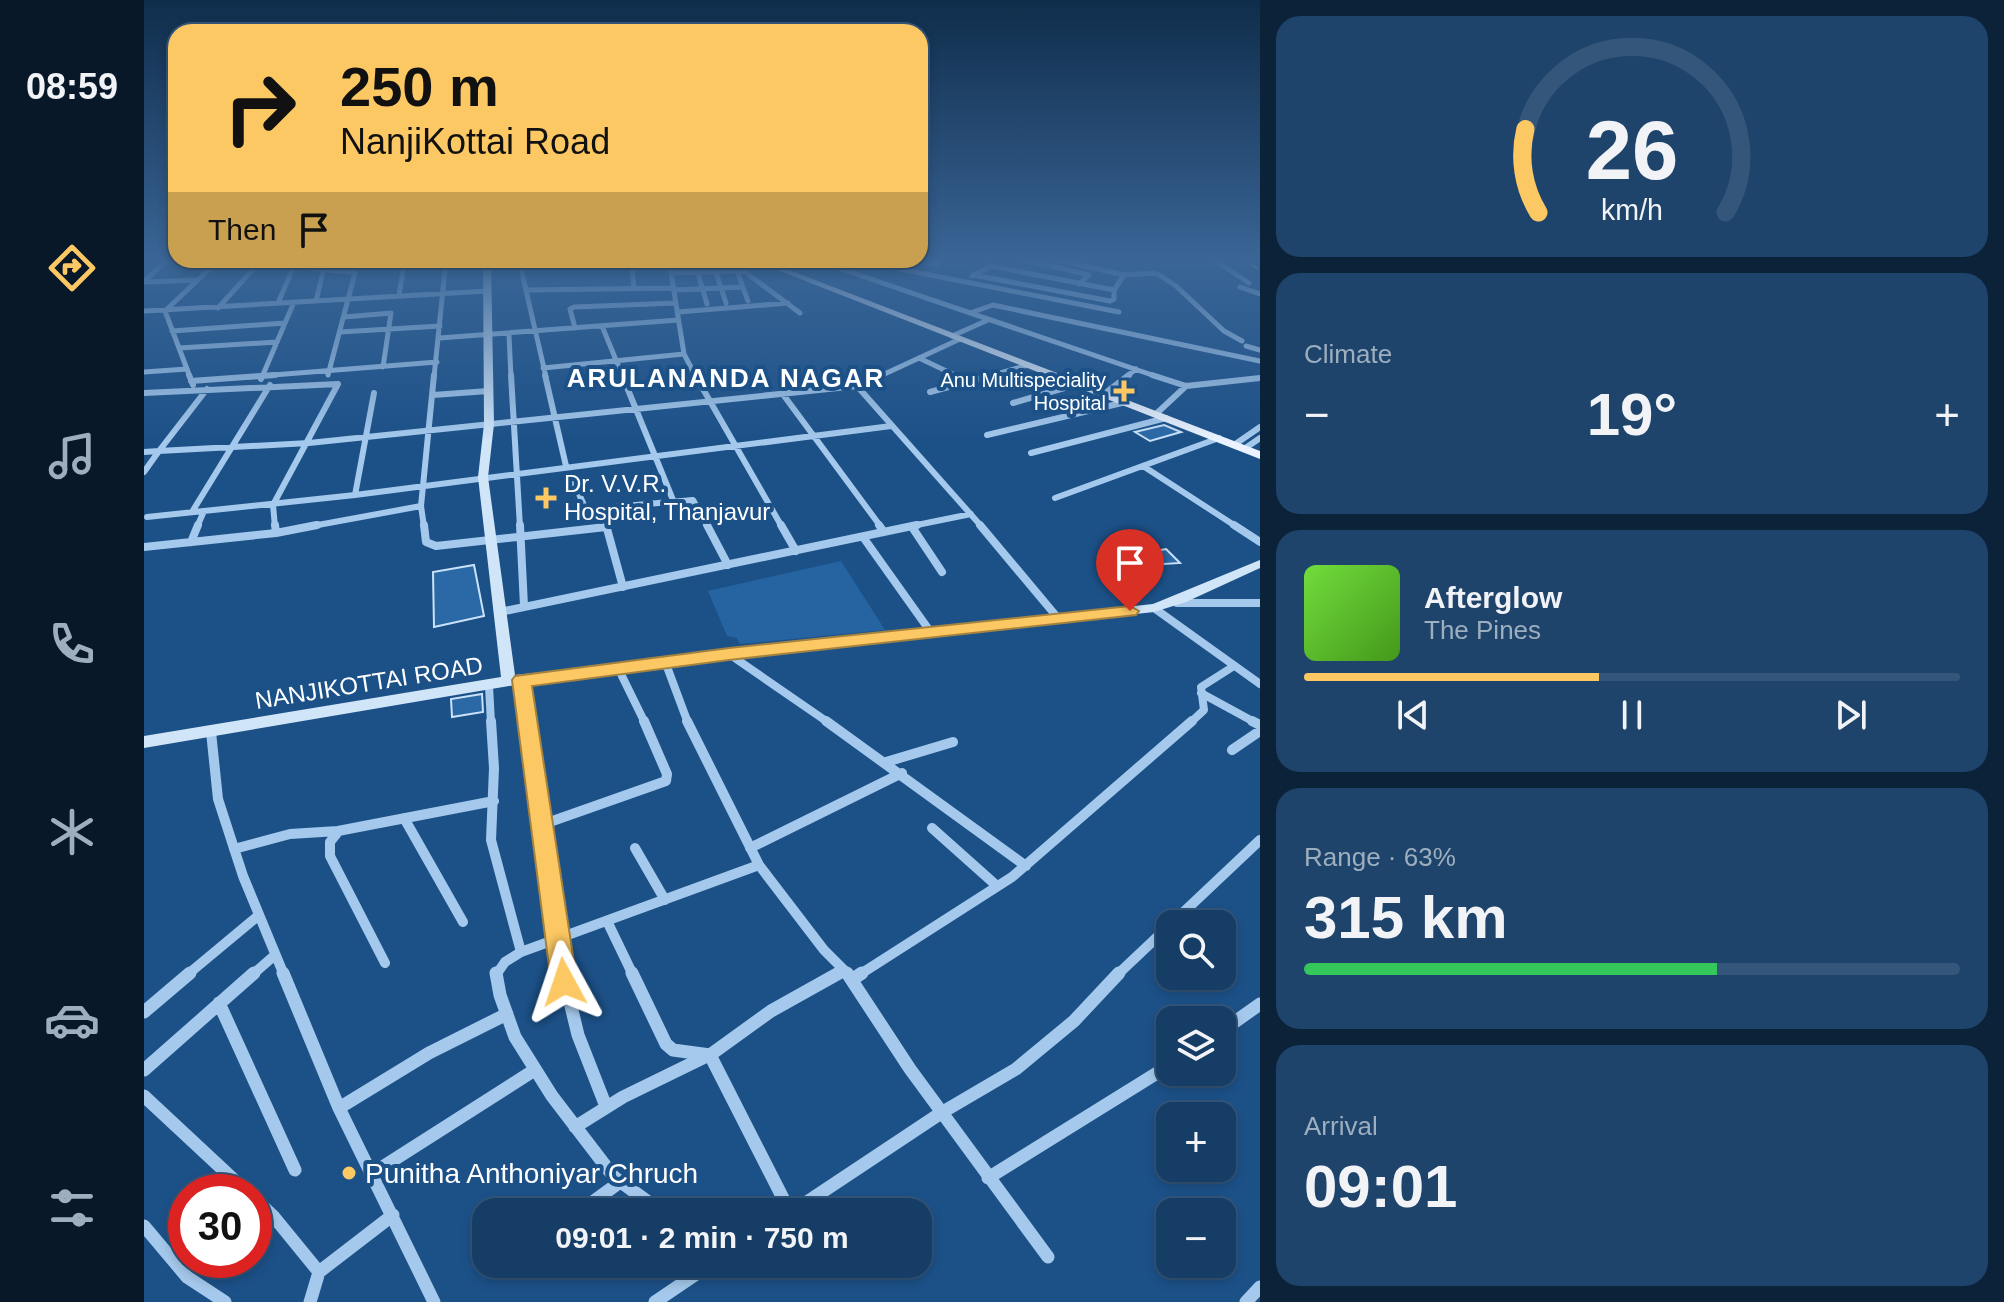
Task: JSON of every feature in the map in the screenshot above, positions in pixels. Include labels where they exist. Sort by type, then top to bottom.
[{"type":"main road","points":[[910,320],[1260,455]]},
{"type":"street","points":[[168,320],[194,389]]},
{"type":"street","points":[[256,386],[286,320]]},
{"type":"street","points":[[326,383],[343,320]]},
{"type":"street","points":[[383,367],[390,320]]},
{"type":"street","points":[[441,320],[421,506],[429,545],[606,527]]},
{"type":"street","points":[[488,320],[489,424],[483,477],[500,612],[544,824],[564,982],[578,1035],[605,1104]]},
{"type":"street","points":[[532,320],[566,466],[578,496],[601,517],[606,527],[623,587]]},
{"type":"street","points":[[572,320],[575,328]]},
{"type":"street","points":[[439,338],[509,335],[649,320]]},
{"type":"street","points":[[679,320],[684,354],[707,400],[796,551]]},
{"type":"street","points":[[144,452],[309,443],[857,386],[919,358],[987,320]]},
{"type":"street","points":[[990,320],[1186,386],[1260,378]]},
{"type":"street","points":[[1063,320],[1260,361]]},
{"type":"street","points":[[1212,320],[1244,344],[1260,350]]},
{"type":"street","points":[[172,331],[285,323]]},
{"type":"street","points":[[340,332],[440,326]]},
{"type":"street","points":[[602,326],[673,500]]},
{"type":"street","points":[[509,335],[524,606]]},
{"type":"street","points":[[179,348],[277,342]]},
{"type":"street","points":[[543,368],[684,354]]},
{"type":"street","points":[[919,358],[969,381]]},
{"type":"street","points":[[191,381],[437,362]]},
{"type":"street","points":[[930,392],[1028,365]]},
{"type":"street","points":[[144,372],[187,369]]},
{"type":"street","points":[[1104,394],[1136,369]]},
{"type":"street","points":[[144,393],[270,385],[326,383],[339,386],[273,505],[276,533]]},
{"type":"street","points":[[1013,403],[1078,384]]},
{"type":"street","points":[[192,512],[270,385]]},
{"type":"street","points":[[857,386],[971,514],[1057,617]]},
{"type":"street","points":[[1031,453],[1161,416],[1186,386]]},
{"type":"street","points":[[144,472],[207,389]]},
{"type":"street","points":[[433,395],[488,391]]},
{"type":"street","points":[[355,495],[374,393]]},
{"type":"street","points":[[782,393],[884,532]]},
{"type":"street","points":[[987,435],[1126,402]]},
{"type":"street","points":[[145,520],[891,426]]},
{"type":"street","points":[[1239,447],[1260,427]]},
{"type":"street","points":[[1055,498],[1219,438]]},
{"type":"street","points":[[1239,447],[1260,438]]},
{"type":"street","points":[[1143,466],[1260,542]]},
{"type":"street","points":[[590,509],[688,499],[696,503],[728,565]]},
{"type":"street","points":[[144,547],[276,533],[421,506]]},
{"type":"street","points":[[191,542],[204,511]]},
{"type":"street","points":[[500,612],[971,514]]},
{"type":"street","points":[[912,527],[942,572]]},
{"type":"street","points":[[863,537],[932,634]]},
{"type":"street","name":"NANJIKOTTAI ROAD","points":[[144,742],[515,681],[729,654],[1154,608],[1172,604],[1212,583],[1260,564]]},
{"type":"street","points":[[1172,604],[1198,601],[1260,603]]},
{"type":"street","points":[[1154,608],[1260,684]]},
{"type":"street","points":[[729,654],[902,773],[1026,866]]},
{"type":"street","points":[[666,664],[685,717],[759,865],[789,908],[849,975],[882,1029],[941,1113],[1048,1257]]},
{"type":"street","points":[[575,1127],[605,1104],[625,1098],[710,1055],[771,1011],[849,975],[1026,866],[1204,710],[1201,687],[1234,666]]},
{"type":"street","points":[[544,824],[666,781],[667,774],[648,728],[619,670]]},
{"type":"street","points":[[489,686],[494,801],[491,840],[521,952]]},
{"type":"street","points":[[1200,693],[1260,728],[1232,750]]},
{"type":"street","points":[[211,732],[218,799],[259,915],[339,1108],[434,1302]]},
{"type":"street","points":[[886,762],[953,742]]},
{"type":"street","points":[[750,848],[902,773]]},
{"type":"street","points":[[234,849],[290,834],[338,831],[494,801]]},
{"type":"street","points":[[404,818],[463,922]]},
{"type":"street","points":[[932,828],[997,886]]},
{"type":"street","points":[[338,831],[330,838],[330,856],[385,963]]},
{"type":"street","points":[[812,1198],[941,1113],[1016,1069],[1074,1021],[1133,958],[1260,840]]},
{"type":"street","points":[[635,848],[665,900]]},
{"type":"street","points":[[642,1198],[607,1171],[533,1071],[507,1014],[498,990],[496,973],[505,962],[521,952],[759,865]]},
{"type":"street","points":[[144,1012],[259,915]]},
{"type":"street","points":[[607,920],[666,1044],[673,1050],[710,1055]]},
{"type":"street","points":[[144,1070],[275,955]]},
{"type":"street","points":[[219,1003],[295,1170]]},
{"type":"street","points":[[1236,1021],[1260,1004]]},
{"type":"street","points":[[339,1108],[429,1053],[507,1014]]},
{"type":"street","points":[[710,1055],[784,1198]]},
{"type":"street","points":[[370,1175],[533,1071]]},
{"type":"street","points":[[988,1178],[1156,1074]]},
{"type":"street","points":[[144,1096],[228,1174]]},
{"type":"street","points":[[598,1198],[620,1182]]},
{"type":"street","points":[[272,1215],[319,1272]]},
{"type":"street","points":[[310,1302],[319,1272],[393,1215]]},
{"type":"street","points":[[144,1226],[187,1277],[225,1302]]},
{"type":"street","points":[[655,1302],[690,1278]]},
{"type":"street","points":[[1246,1302],[1260,1287]]},
{"type":"shaded area","points":[[841,561],[885,630],[740,644],[737,638],[727,636],[708,591]]},
{"type":"building","points":[[1164,425],[1181,432],[1150,441],[1135,432]]},
{"type":"building","points":[[1166,549],[1180,563],[1132,566],[1139,573],[1128,575],[1120,567],[1107,567],[1102,562],[1114,558],[1108,552],[1116,551],[1123,557]]},
{"type":"building","points":[[474,565],[484,616],[434,627],[433,572]]},
{"type":"building","points":[[482,694],[483,712],[452,717],[451,699]]},
{"type":"place","name":"Anu Multispeciality Hospital","points":[[1124,391]]},
{"type":"place","name":"Dr. V.V.R. Hospital, Thanjavur","points":[[546,498]]},
{"type":"place","name":"Punitha Anthoniyar Chruch","points":[[349,1173]]},
{"type":"district","name":"ARULANANDA NAGAR","points":[[726,378]]},
{"type":"route","points":[[564,982],[544,824],[521,680],[729,654],[1130,611]]}]
